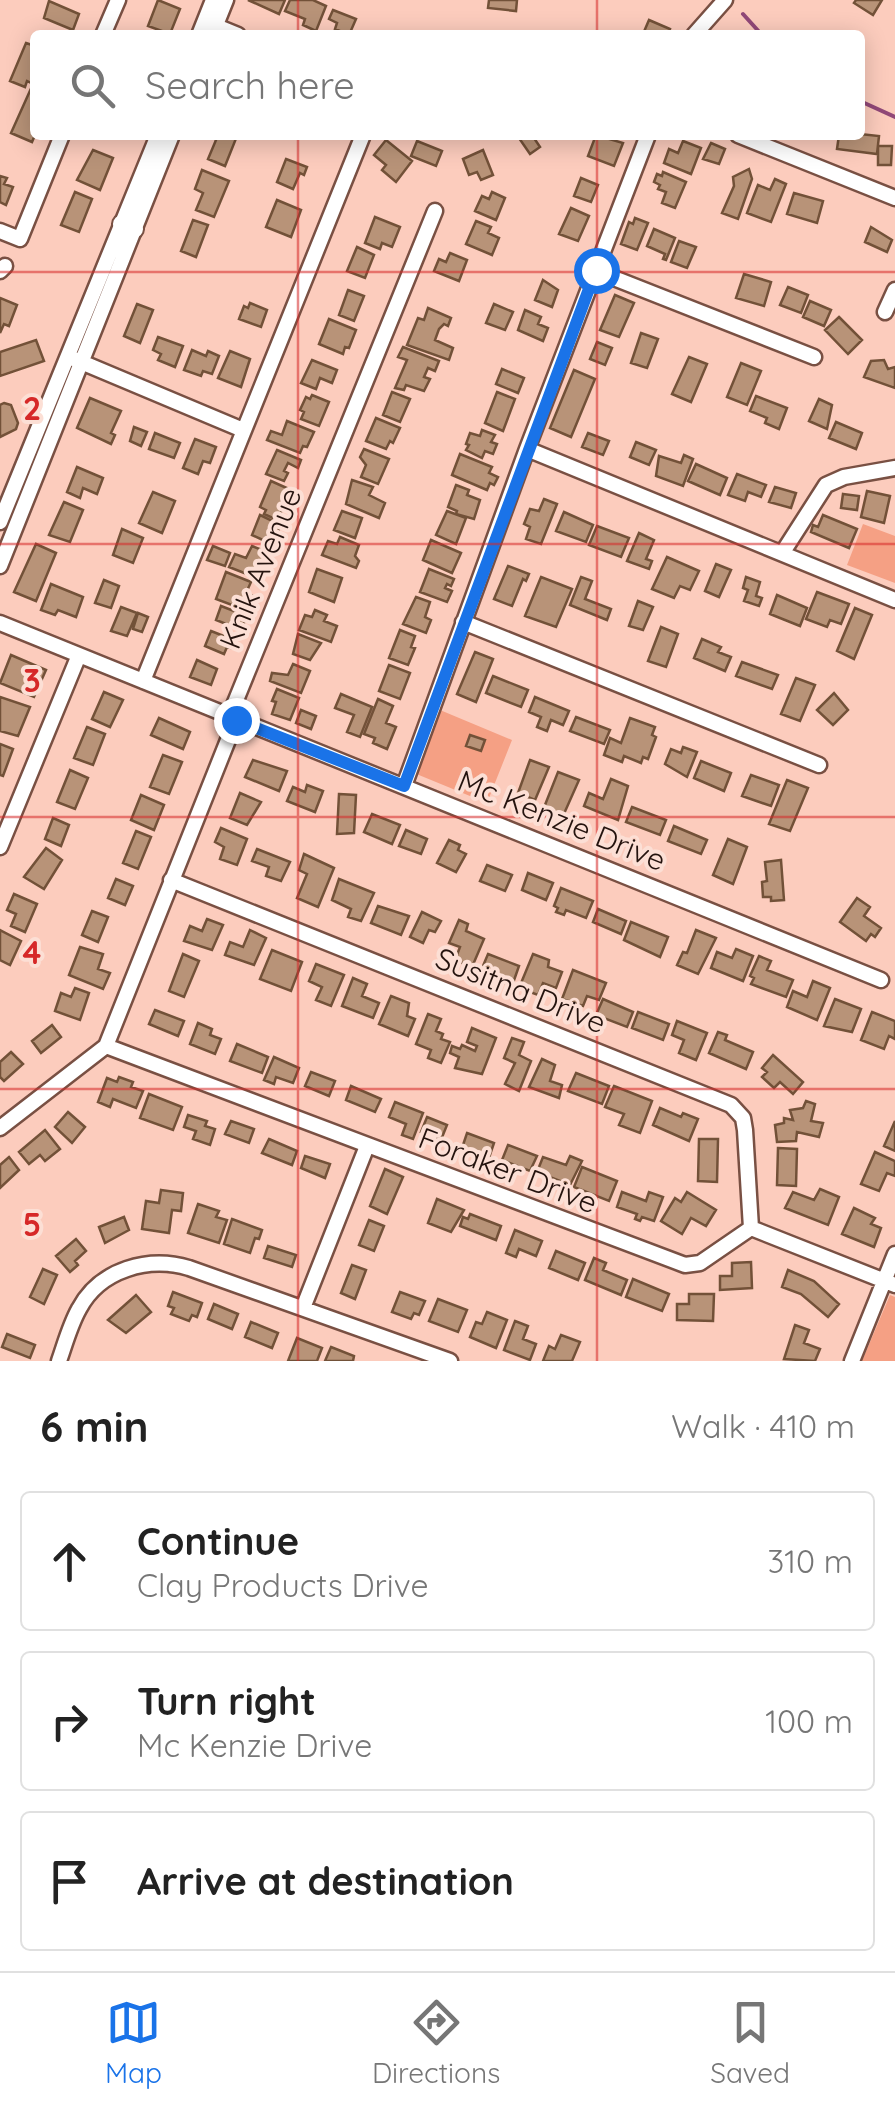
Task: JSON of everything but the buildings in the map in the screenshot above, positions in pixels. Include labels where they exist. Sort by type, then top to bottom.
[{"type":"street","points":[[105,30],[118,0]]},
{"type":"street","points":[[200,30],[213,0]]},
{"type":"street","points":[[214,30],[226,0]]},
{"type":"street","points":[[699,30],[726,0]]},
{"type":"street","points":[[0,231],[20,239],[60,140]]},
{"type":"street","points":[[0,566],[74,360],[128,226],[156,140]]},
{"type":"street","points":[[128,226],[170,140]]},
{"type":"street","points":[[143,682],[361,140]]},
{"type":"street","points":[[404,786],[527,449],[646,140]]},
{"type":"street","points":[[750,140],[895,198]]},
{"type":"street","name":"Knik Avenue","points":[[106,1046],[236,720],[234,704],[436,211]]},
{"type":"street","points":[[596,270],[814,357]]},
{"type":"street","points":[[885,312],[895,290]]},
{"type":"street","points":[[74,360],[244,430]]},
{"type":"street","points":[[0,522],[74,360]]},
{"type":"street","points":[[527,449],[895,600]]},
{"type":"street","points":[[783,552],[826,485],[844,476],[895,468]]},
{"type":"street","points":[[464,622],[819,765]]},
{"type":"street","name":"Mc Kenzie Drive","points":[[0,623],[881,980]]},
{"type":"street","points":[[0,847],[79,654]]},
{"type":"street","name":"Susitna Drive","points":[[171,880],[731,1106],[743,1118],[752,1228]]},
{"type":"street","points":[[0,1128],[106,1046]]},
{"type":"street","name":"Foraker Drive","points":[[106,1046],[684,1265],[700,1263],[752,1228]]},
{"type":"street","points":[[303,1308],[367,1146]]},
{"type":"street","points":[[752,1228],[890,1282]]},
{"type":"street","points":[[852,1361],[890,1282],[895,1254]]},
{"type":"street","points":[[60,1361],[83,1302],[105,1280],[131,1267],[174,1263],[450,1361]]},
{"type":"shaded area","points":[[863,524],[895,536],[895,583],[847,565]]},
{"type":"shaded area","points":[[440,710],[512,740],[487,803],[414,773]]},
{"type":"shaded area","points":[[890,1295],[895,1297],[895,1361],[862,1361]]},
{"type":"waterway","points":[[743,14],[757,30]]},
{"type":"waterway","points":[[865,103],[895,117]]},
{"type":"route","points":[[236,720],[404,786],[596,270]]}]
